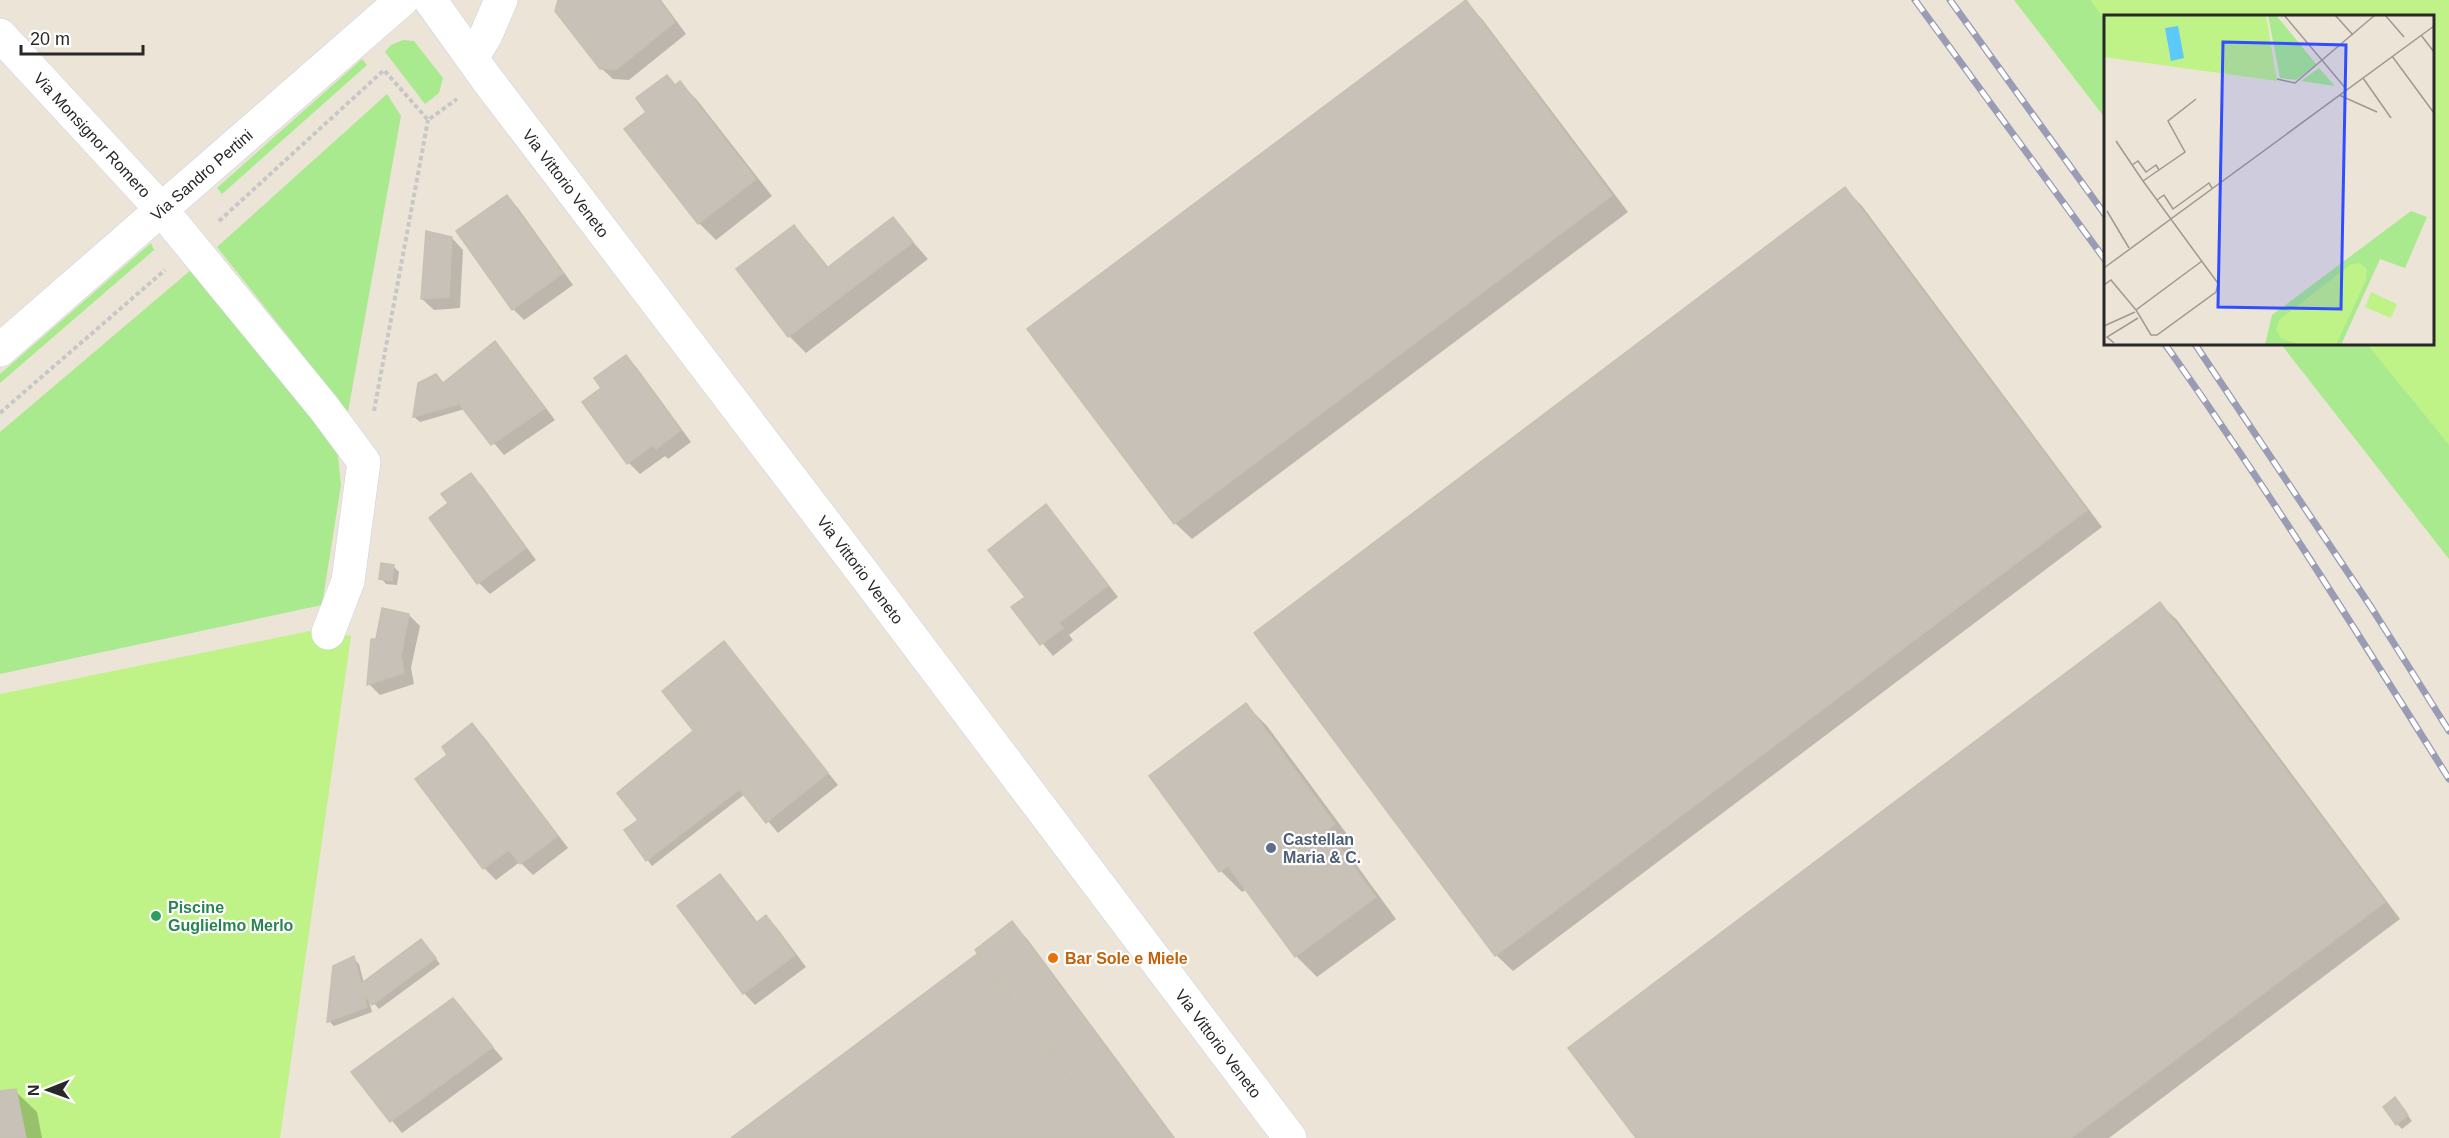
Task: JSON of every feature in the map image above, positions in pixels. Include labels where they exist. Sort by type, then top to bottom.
[{"type":"street","name":"Via Sandro Pertini","points":[[0,350],[402,0]]},
{"type":"street","name":"Via Vittorio Veneto","points":[[430,0],[479,68],[1290,1138]]},
{"type":"street","points":[[479,68],[486,35],[501,0]]},
{"type":"street","name":"Via Monsignor Romero","points":[[0,35],[161,208],[324,408],[364,462]]},
{"type":"street","points":[[328,633],[348,581],[364,462]]},
{"type":"path","points":[[364,462],[428,120],[479,68]]},
{"type":"path","points":[[0,414],[192,246],[384,70],[428,120]]},
{"type":"green space","points":[[2014,0],[2449,0],[2449,559],[2282,345],[2434,345],[2434,15],[2104,15],[2104,117]]},
{"type":"green space","points":[[2090,0],[2449,0],[2449,445],[2368,345],[2434,345],[2434,15],[2104,15],[2104,19]]},
{"type":"green space","points":[[403,40],[414,41],[443,78],[439,93],[425,104],[385,52],[391,45]]},
{"type":"green space","points":[[362,59],[367,65],[222,194],[217,188]]},
{"type":"green space","points":[[387,94],[401,116],[348,412],[217,247]]},
{"type":"green space","points":[[151,243],[154,250],[0,383],[0,374]]},
{"type":"green space","points":[[192,269],[317,415],[338,456],[341,485],[322,605],[0,674],[0,432]]},
{"type":"green space","name":"Piscine Guglielmo Merlo","points":[[315,630],[351,636],[280,1138],[0,1138],[0,694]]},
{"type":"building","points":[[558,0],[660,0],[675,22],[617,69],[600,69],[555,11]]},
{"type":"building","points":[[1466,0],[1612,195],[1174,524],[1027,329]]},
{"type":"building","points":[[667,75],[675,85],[680,81],[756,179],[698,224],[624,129],[646,112],[636,98]]},
{"type":"building","points":[[1845,187],[2087,510],[1495,956],[1254,633]]},
{"type":"building","points":[[507,195],[563,273],[512,310],[456,231]]},
{"type":"building","points":[[893,217],[913,242],[788,337],[736,269],[794,225],[827,268]]},
{"type":"building","points":[[426,231],[452,237],[449,297],[421,299]]},
{"type":"building","points":[[495,341],[545,408],[491,445],[443,383]]},
{"type":"building","points":[[626,355],[681,430],[656,449],[653,445],[627,464],[582,402],[601,388],[594,378]]},
{"type":"building","points":[[436,374],[459,404],[413,417],[418,383]]},
{"type":"building","points":[[471,473],[526,548],[477,584],[429,518],[448,503],[441,494]]},
{"type":"building","points":[[1046,504],[1108,585],[1059,623],[1063,628],[1040,645],[1011,607],[1025,597],[988,550]]},
{"type":"building","points":[[381,563],[394,565],[392,581],[379,579]]},
{"type":"building","points":[[2160,602],[2385,902],[2071,1138],[1636,1138],[1568,1048]]},
{"type":"building","points":[[382,608],[409,614],[401,656],[404,673],[367,685],[371,639],[376,639]]},
{"type":"building","points":[[724,641],[828,773],[766,823],[662,691]]},
{"type":"building","name":"Castellan Maria & C.","points":[[1246,703],[1335,824],[1327,830],[1376,897],[1295,957],[1228,866],[1219,872],[1149,776]]},
{"type":"building","points":[[472,723],[558,836],[520,864],[509,850],[483,869],[415,779],[447,755],[442,747]]},
{"type":"building","points":[[693,731],[740,789],[646,861],[624,830],[638,820],[617,793]]},
{"type":"building","points":[[720,874],[756,923],[766,915],[795,955],[743,994],[677,906]]},
{"type":"building","points":[[1012,921],[1090,1025],[1052,1054],[975,950]]},
{"type":"building","points":[[421,939],[436,958],[372,1005],[358,986]]},
{"type":"building","points":[[977,954],[1049,1050],[932,1138],[731,1138]]},
{"type":"building","points":[[354,956],[367,1007],[327,1022],[333,966]]},
{"type":"building","points":[[453,998],[493,1047],[390,1122],[351,1072]]},
{"type":"building","points":[[1090,1025],[1174,1138],[1114,1138],[1052,1054]]},
{"type":"building","points":[[1049,1050],[1114,1138],[932,1138]]},
{"type":"building","points":[[16,1089],[26,1138],[0,1138],[0,1091]]},
{"type":"building","points":[[2395,1097],[2408,1115],[2396,1125],[2383,1107]]},
{"type":"railway","points":[[1915,0],[2104,258]]},
{"type":"railway","points":[[1950,0],[2104,213]]},
{"type":"railway","points":[[2166,345],[2275,505],[2449,779]]},
{"type":"railway","points":[[2196,345],[2371,607],[2449,731]]},
{"type":"place","name":"Castellan Maria & C.","points":[[1271,848]]},
{"type":"place","name":"Piscine Guglielmo Merlo","points":[[156,916]]},
{"type":"place","name":"Bar Sole e Miele","points":[[1053,958]]}]
